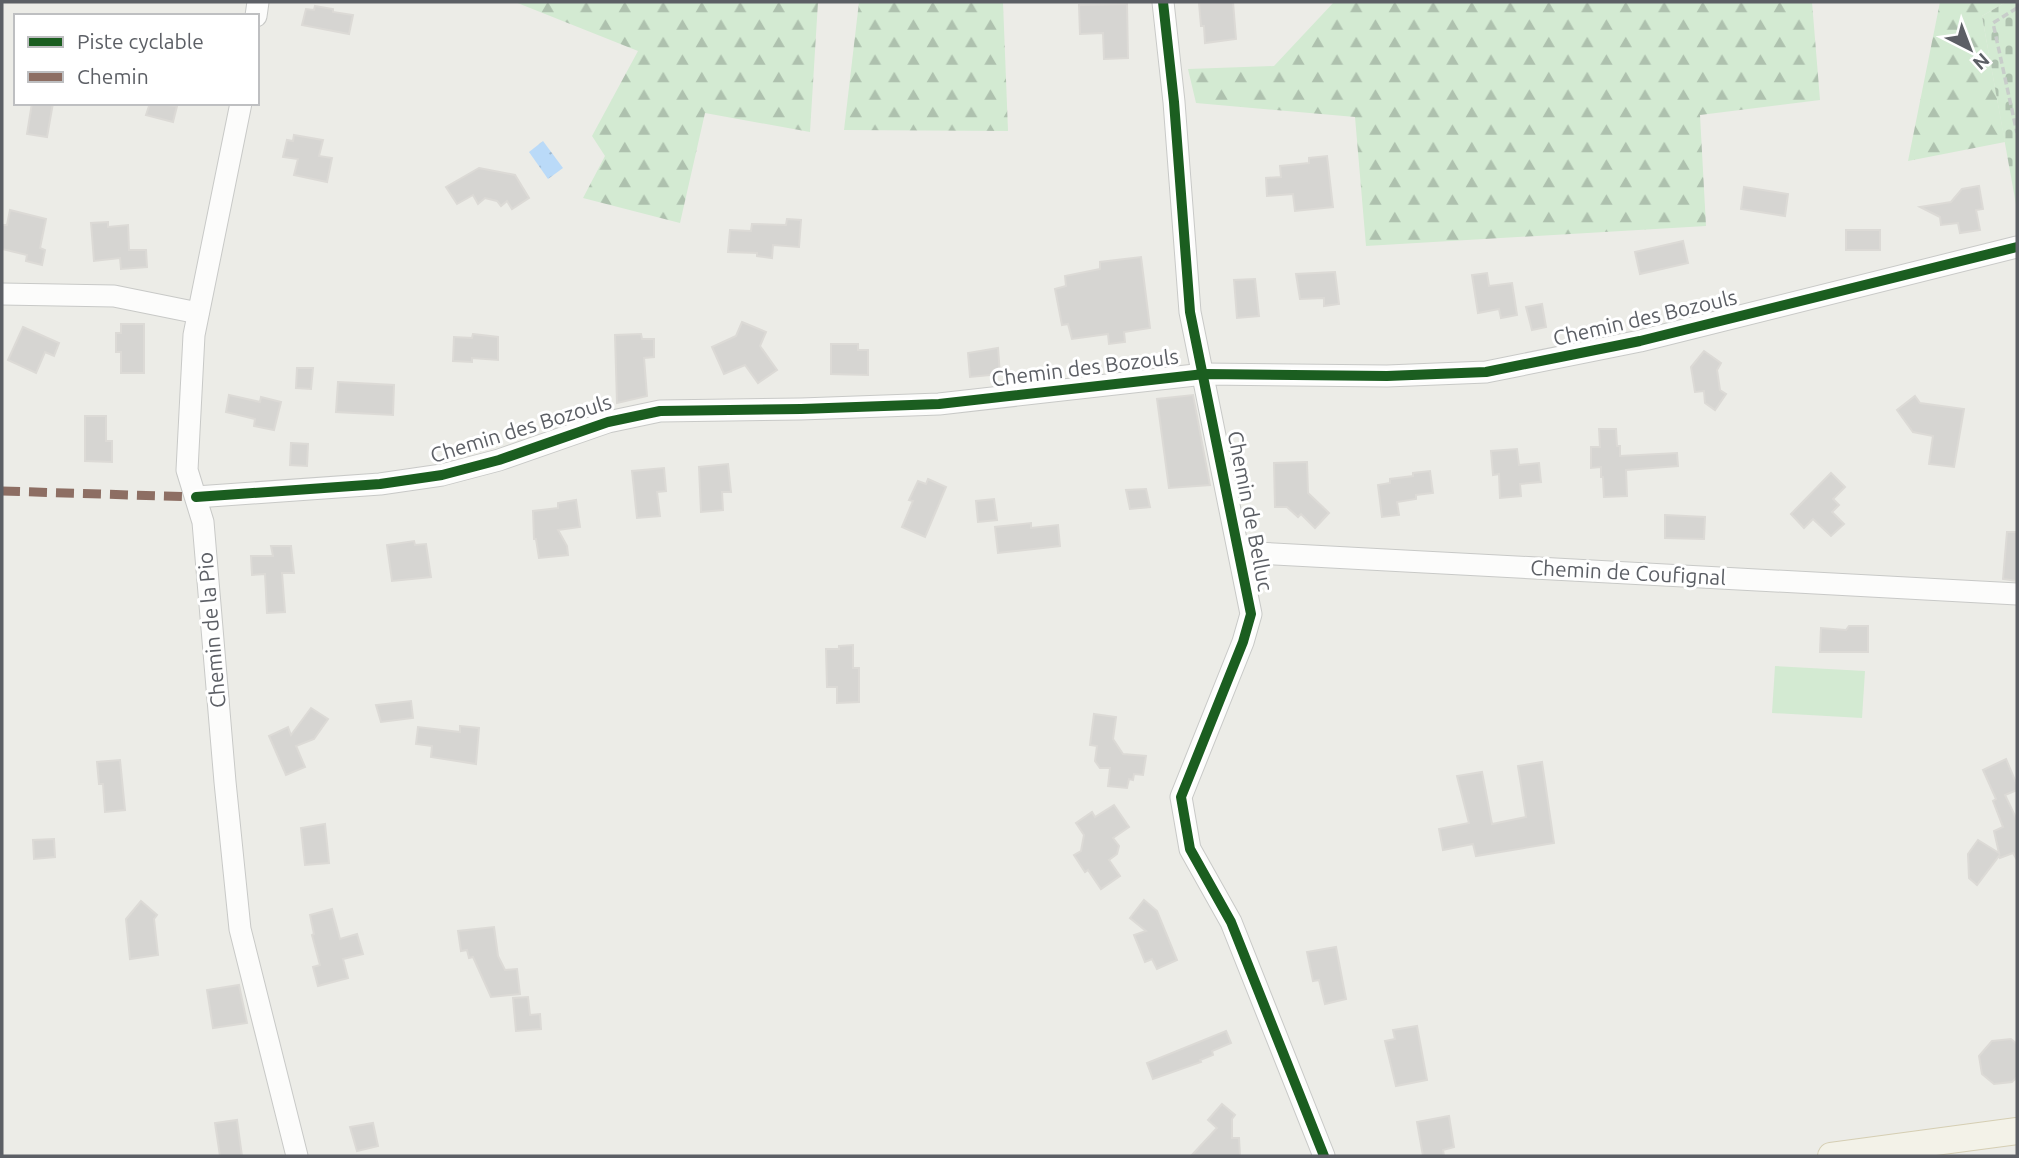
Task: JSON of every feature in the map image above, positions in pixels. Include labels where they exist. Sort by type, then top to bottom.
[{"type":"main road","points":[[1831,1156],[2017,1131]]},
{"type":"street","name":"Chemin de Belluc","points":[[1163,2],[1174,103],[1189,312],[1204,374],[1251,614],[1243,642],[1181,797],[1190,849],[1231,922],[1324,1156]]},
{"type":"street","name":"Chemin de la Pio","points":[[241,105],[194,335],[187,470],[203,523],[240,929],[297,1156]]},
{"type":"street","name":"Chemin des Bozouls","points":[[196,497],[380,484],[442,475],[499,460],[608,422],[660,411],[939,404],[1204,374],[1387,376],[1486,372],[1640,341],[2017,247]]},
{"type":"street","points":[[2,294],[114,296],[198,313]]},
{"type":"street","name":"Chemin de Coufignal","points":[[1239,552],[2017,594]]},
{"type":"path","points":[[2017,8],[1993,23],[2017,133]]},
{"type":"path","points":[[2010,100],[2017,96]]},
{"type":"green space","points":[[515,2],[818,2],[810,132],[705,113],[680,223],[583,198],[605,156],[592,136],[638,51]]},
{"type":"green space","points":[[859,2],[1003,2],[1008,131],[844,130]]},
{"type":"green space","points":[[1334,2],[1812,2],[1820,100],[1700,115],[1706,226],[1366,246],[1355,117],[1196,103],[1188,69],[1274,66]]},
{"type":"green space","points":[[1940,2],[2006,2],[1982,16],[2005,142],[1908,161]]},
{"type":"green space","points":[[2006,2],[2017,2],[2017,210],[1982,16]]},
{"type":"green space","points":[[1775,666],[1865,671],[1862,718],[1772,713]]},
{"type":"water","points":[[543,141],[563,168],[548,179],[529,152]]},
{"type":"building","points":[[1233,2],[1236,39],[1205,43],[1199,3]]},
{"type":"building","points":[[1127,4],[1128,58],[1104,59],[1103,33],[1080,34],[1079,5]]},
{"type":"building","points":[[315,6],[353,15],[349,34],[302,25],[306,9],[314,10]]},
{"type":"building","points":[[32,105],[53,105],[47,137],[27,134]]},
{"type":"building","points":[[149,105],[177,106],[173,122],[146,115]]},
{"type":"building","points":[[294,135],[323,140],[319,156],[332,158],[327,182],[294,175],[298,159],[283,157],[287,140],[293,141]]},
{"type":"building","points":[[1327,156],[1333,207],[1295,211],[1293,194],[1267,196],[1266,178],[1281,177],[1280,166],[1309,163],[1309,158]]},
{"type":"building","points":[[479,168],[515,175],[529,198],[512,209],[507,201],[501,206],[497,201],[485,198],[478,204],[473,195],[457,204],[446,187]]},
{"type":"building","points":[[1979,186],[1983,209],[1976,210],[1980,230],[1960,233],[1958,223],[1941,225],[1940,217],[1920,207],[1951,202],[1962,189]]},
{"type":"building","points":[[1744,187],[1788,194],[1785,216],[1741,209]]},
{"type":"building","points":[[10,210],[46,219],[40,248],[45,250],[42,265],[26,261],[27,255],[2,249],[2,225],[7,225]]},
{"type":"building","points":[[787,219],[801,220],[799,247],[773,245],[772,258],[757,256],[757,253],[728,252],[730,230],[751,231],[752,224],[786,225]]},
{"type":"building","points":[[108,222],[108,227],[128,225],[129,250],[146,250],[147,267],[121,269],[120,258],[94,261],[91,223]]},
{"type":"building","points":[[1846,230],[1880,230],[1880,250],[1846,250]]},
{"type":"building","points":[[1683,241],[1688,263],[1640,274],[1635,252]]},
{"type":"building","points":[[1141,257],[1150,328],[1124,332],[1125,342],[1109,344],[1108,334],[1072,339],[1068,324],[1062,325],[1055,289],[1066,286],[1065,276],[1100,269],[1100,262]]},
{"type":"building","points":[[1335,272],[1339,304],[1324,306],[1324,298],[1300,299],[1296,274]]},
{"type":"building","points":[[1487,273],[1489,286],[1512,283],[1517,315],[1501,318],[1499,309],[1478,313],[1472,275]]},
{"type":"building","points":[[1255,279],[1259,316],[1237,318],[1234,280]]},
{"type":"building","points":[[1542,304],[1546,327],[1532,330],[1526,307]]},
{"type":"building","points":[[742,322],[766,332],[760,346],[777,370],[758,383],[745,365],[724,374],[712,347],[736,336]]},
{"type":"building","points":[[121,324],[144,324],[144,373],[121,373],[121,352],[116,352],[116,333],[121,333]]},
{"type":"building","points":[[23,327],[59,343],[54,356],[45,352],[36,373],[8,360]]},
{"type":"building","points":[[473,334],[498,337],[498,360],[472,358],[472,362],[453,361],[454,337],[472,338]]},
{"type":"building","points":[[641,334],[642,339],[654,339],[654,357],[644,358],[647,396],[617,403],[615,335]]},
{"type":"building","points":[[831,344],[858,344],[858,350],[868,350],[868,375],[831,374]]},
{"type":"building","points":[[998,348],[1000,374],[970,377],[968,353]]},
{"type":"building","points":[[1704,351],[1721,363],[1717,370],[1720,390],[1726,394],[1715,410],[1705,403],[1704,391],[1695,392],[1691,367]]},
{"type":"building","points":[[297,368],[313,368],[311,389],[296,388]]},
{"type":"building","points":[[338,382],[394,385],[393,415],[336,412]]},
{"type":"building","points":[[229,395],[260,402],[261,397],[281,402],[274,430],[254,426],[255,419],[226,412]]},
{"type":"building","points":[[1193,395],[1210,485],[1169,488],[1157,399]]},
{"type":"building","points":[[1915,396],[1920,403],[1964,409],[1954,467],[1929,464],[1933,436],[1913,432],[1897,410]]},
{"type":"building","points":[[85,416],[106,416],[106,441],[112,441],[112,462],[85,461]]},
{"type":"building","points":[[1599,429],[1616,429],[1620,456],[1677,453],[1678,466],[1626,470],[1627,496],[1604,497],[1601,467],[1591,468],[1591,447],[1600,447]]},
{"type":"building","points":[[291,443],[308,444],[307,466],[290,465]]},
{"type":"building","points":[[1517,449],[1519,465],[1539,463],[1541,482],[1520,484],[1521,496],[1500,498],[1499,474],[1493,475],[1491,451]]},
{"type":"building","points":[[1307,462],[1308,493],[1329,513],[1315,528],[1301,514],[1298,517],[1287,507],[1275,507],[1274,463]]},
{"type":"building","points":[[728,464],[731,492],[722,492],[723,510],[701,512],[699,467]]},
{"type":"building","points":[[664,468],[666,491],[657,492],[660,516],[637,518],[632,471]]},
{"type":"building","points":[[1430,471],[1433,493],[1416,495],[1416,499],[1397,502],[1399,515],[1382,517],[1378,485],[1390,483],[1390,479]]},
{"type":"building","points":[[1831,473],[1845,487],[1833,499],[1839,505],[1832,512],[1844,524],[1831,536],[1813,519],[1804,528],[1791,514]]},
{"type":"building","points":[[928,479],[946,487],[925,537],[902,527],[913,501],[909,500],[918,481],[926,484]]},
{"type":"building","points":[[1146,489],[1150,507],[1130,509],[1126,490]]},
{"type":"building","points":[[994,499],[997,520],[978,522],[976,501]]},
{"type":"building","points":[[576,500],[580,527],[558,530],[567,546],[568,555],[539,558],[534,539],[533,511],[558,508],[558,503]]},
{"type":"building","points":[[1665,515],[1705,517],[1704,539],[1665,538]]},
{"type":"building","points":[[1031,523],[1031,528],[1058,525],[1060,546],[998,553],[995,527]]},
{"type":"building","points":[[2007,532],[2017,532],[2017,581],[2003,579]]},
{"type":"building","points":[[414,541],[415,545],[426,544],[431,577],[392,581],[387,545]]},
{"type":"building","points":[[271,546],[291,546],[294,573],[282,573],[285,612],[267,613],[265,574],[252,575],[251,556],[273,556]]},
{"type":"building","points":[[1849,626],[1868,626],[1868,652],[1820,652],[1821,628],[1846,630]]},
{"type":"building","points":[[853,645],[853,668],[859,668],[859,702],[837,703],[837,687],[827,687],[826,649]]},
{"type":"building","points":[[411,701],[413,718],[381,722],[376,705]]},
{"type":"building","points":[[311,708],[328,719],[314,739],[296,746],[305,767],[286,775],[269,736],[288,727],[291,735]]},
{"type":"building","points":[[1094,714],[1116,717],[1113,739],[1123,754],[1146,756],[1143,775],[1134,774],[1133,780],[1129,779],[1127,788],[1108,786],[1110,768],[1100,768],[1095,761],[1097,746],[1090,745]]},
{"type":"building","points":[[460,726],[479,728],[476,764],[431,757],[432,746],[416,744],[418,727],[460,732]]},
{"type":"building","points":[[2006,759],[2017,785],[2017,790],[2005,795],[2017,820],[2017,860],[2013,853],[2000,858],[1999,856],[1977,885],[1969,878],[1968,854],[1978,840],[1999,853],[1994,831],[2003,827],[1993,801],[1996,799],[1983,770]]},
{"type":"building","points":[[120,760],[125,810],[105,812],[103,784],[99,784],[97,762]]},
{"type":"building","points":[[1542,762],[1554,843],[1476,856],[1473,844],[1443,850],[1439,829],[1469,823],[1457,776],[1482,772],[1492,824],[1526,817],[1518,766]]},
{"type":"building","points":[[1114,805],[1129,827],[1113,838],[1119,846],[1117,854],[1109,860],[1120,876],[1101,889],[1074,855],[1081,851],[1084,835],[1076,823],[1092,812],[1095,817]]},
{"type":"building","points":[[325,824],[329,863],[305,865],[301,828]]},
{"type":"building","points":[[54,839],[55,857],[34,859],[33,840]]},
{"type":"building","points":[[1144,900],[1157,911],[1177,960],[1157,969],[1152,959],[1145,962],[1134,935],[1146,931],[1130,918]]},
{"type":"building","points":[[141,901],[157,915],[154,919],[158,955],[130,959],[126,919]]},
{"type":"building","points":[[332,909],[340,939],[357,934],[363,954],[343,959],[348,978],[318,986],[313,967],[320,965],[310,915]]},
{"type":"building","points":[[494,927],[498,956],[505,970],[517,969],[520,994],[491,997],[473,957],[469,958],[467,950],[461,951],[458,931]]},
{"type":"building","points":[[1336,947],[1346,999],[1325,1004],[1319,980],[1313,981],[1307,952]]},
{"type":"building","points":[[239,985],[247,1023],[213,1028],[207,990]]},
{"type":"building","points":[[528,997],[530,1015],[540,1014],[541,1029],[516,1031],[513,998]]},
{"type":"building","points":[[1417,1026],[1427,1080],[1396,1086],[1385,1041],[1395,1039],[1393,1030]]},
{"type":"building","points":[[1226,1031],[1231,1043],[1212,1051],[1213,1055],[1153,1079],[1147,1063]]},
{"type":"building","points":[[2011,1039],[2017,1044],[2017,1077],[2012,1082],[1994,1084],[1982,1074],[1979,1056],[1992,1041]]},
{"type":"building","points":[[1222,1104],[1235,1115],[1232,1119],[1232,1138],[1239,1138],[1240,1156],[1191,1156],[1217,1128],[1208,1120]]},
{"type":"building","points":[[1449,1116],[1454,1147],[1443,1150],[1444,1156],[1423,1156],[1417,1122]]},
{"type":"building","points":[[237,1120],[242,1156],[220,1156],[215,1123]]},
{"type":"building","points":[[373,1123],[378,1146],[357,1151],[350,1127]]},
{"type":"marked path","points":[[2,491],[196,497]]},
{"type":"cycle path","points":[[1163,2],[1174,102],[1190,312],[1251,614],[1243,642],[1181,797],[1190,849],[1231,922],[1324,1156]]},
{"type":"cycle path","points":[[196,497],[380,484],[442,475],[499,460],[608,422],[660,411],[939,404],[1204,374],[1387,376],[1486,372],[1640,341],[2017,247]]}]
